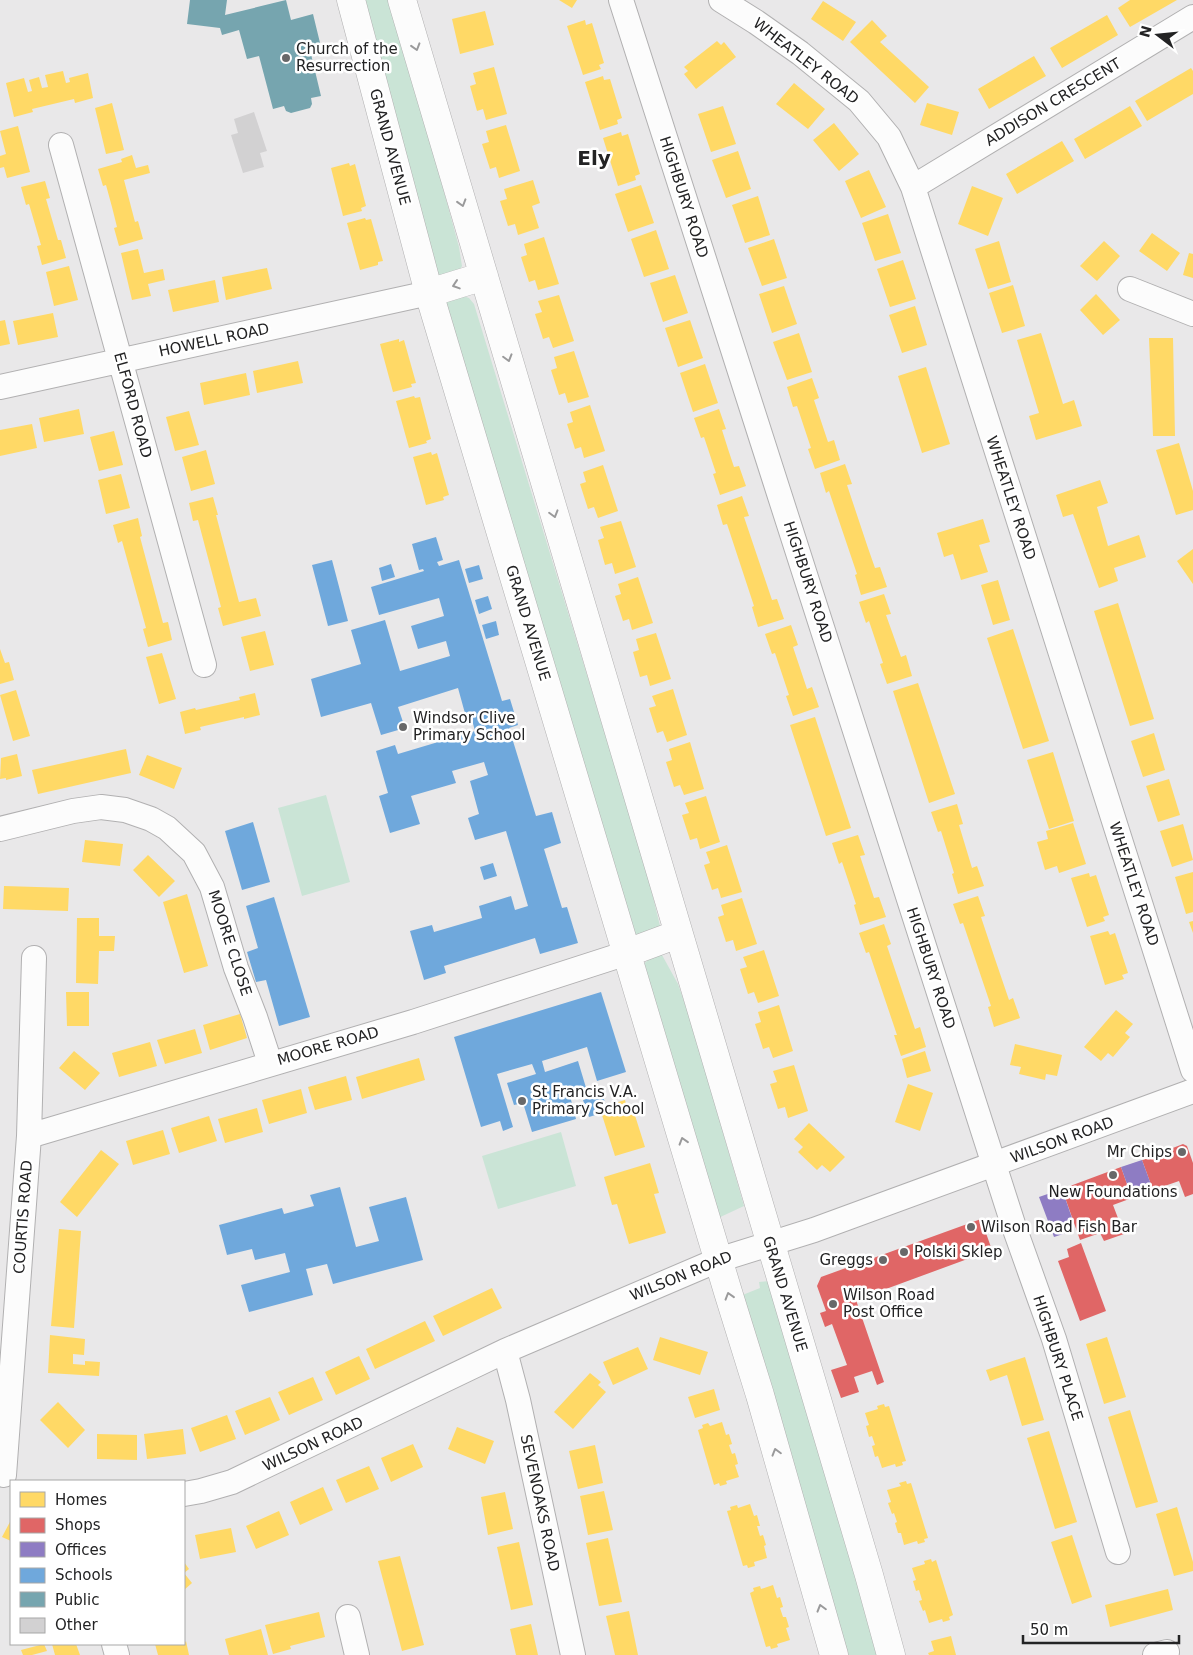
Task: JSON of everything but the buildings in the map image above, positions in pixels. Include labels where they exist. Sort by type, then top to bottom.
[{"type":"street","name":"GRAND AVENUE","points":[[351,0],[429,293],[760,1395],[834,1655]]},
{"type":"street","name":"GRAND AVENUE","points":[[402,0],[866,1565],[891,1655]]},
{"type":"street","name":"HIGHBURY ROAD","points":[[621,0],[994,1165]]},
{"type":"street","name":"WHEATLEY ROAD","points":[[721,0],[800,53],[859,101],[889,137],[913,187],[1193,1070]]},
{"type":"street","name":"ADDISON CRESCENT","points":[[913,187],[1193,17]]},
{"type":"street","name":"ELFORD ROAD","points":[[62,145],[204,665]]},
{"type":"street","points":[[429,293],[484,276]]},
{"type":"street","points":[[1130,289],[1193,314]]},
{"type":"street","name":"HOWELL ROAD","points":[[0,387],[429,293]]},
{"type":"street","name":"MOORE CLOSE","points":[[0,829],[73,811],[101,807],[124,810],[151,818],[167,828],[194,853],[212,887],[236,968],[270,1063]]},
{"type":"street","points":[[627,953],[678,934]]},
{"type":"street","name":"MOORE ROAD","points":[[29,1136],[413,1022],[627,953]]},
{"type":"street","name":"COURTIS ROAD","points":[[9,1476],[29,1136],[34,958]]},
{"type":"street","name":"WILSON ROAD","points":[[185,1494],[232,1482],[505,1351],[718,1260],[814,1230],[1193,1091]]},
{"type":"street","name":"HIGHBURY PLACE","points":[[994,1165],[1012,1224],[1054,1339],[1118,1552]]},
{"type":"street","name":"SEVENOAKS ROAD","points":[[505,1351],[518,1400],[573,1655]]},
{"type":"street","points":[[348,1617],[357,1655]]},
{"type":"green space","points":[[359,0],[392,0],[459,247],[462,266],[459,271],[439,276],[434,271]]},
{"type":"green space","points":[[463,296],[469,298],[474,304],[647,872],[660,926],[657,931],[639,937],[632,933],[444,307],[447,301]]},
{"type":"green space","points":[[326,795],[350,882],[302,896],[278,808]]},
{"type":"green space","points":[[662,955],[678,984],[692,1024],[744,1206],[714,1220],[643,964],[654,956]]},
{"type":"green space","points":[[561,1132],[576,1186],[498,1209],[482,1156]]},
{"type":"green space","points":[[769,1281],[882,1655],[848,1655],[740,1296],[760,1288],[759,1282]]},
{"type":"place","name":"Church of the Resurrection","points":[[286,58]]},
{"type":"place","name":"Windsor Clive Primary School","points":[[403,727]]},
{"type":"place","name":"St Francis V.A. Primary School","points":[[522,1101]]},
{"type":"place","name":"Mr Chips","points":[[1182,1152]]},
{"type":"place","name":"New Foundations","points":[[1113,1175]]},
{"type":"place","name":"Wilson Road Fish Bar","points":[[971,1227]]},
{"type":"place","name":"Polski Sklep","points":[[904,1252]]},
{"type":"place","name":"Greggs","points":[[883,1260]]},
{"type":"place","name":"Wilson Road Post Office","points":[[833,1304]]},
{"type":"district","name":"Ely","points":[[594,158]]}]
